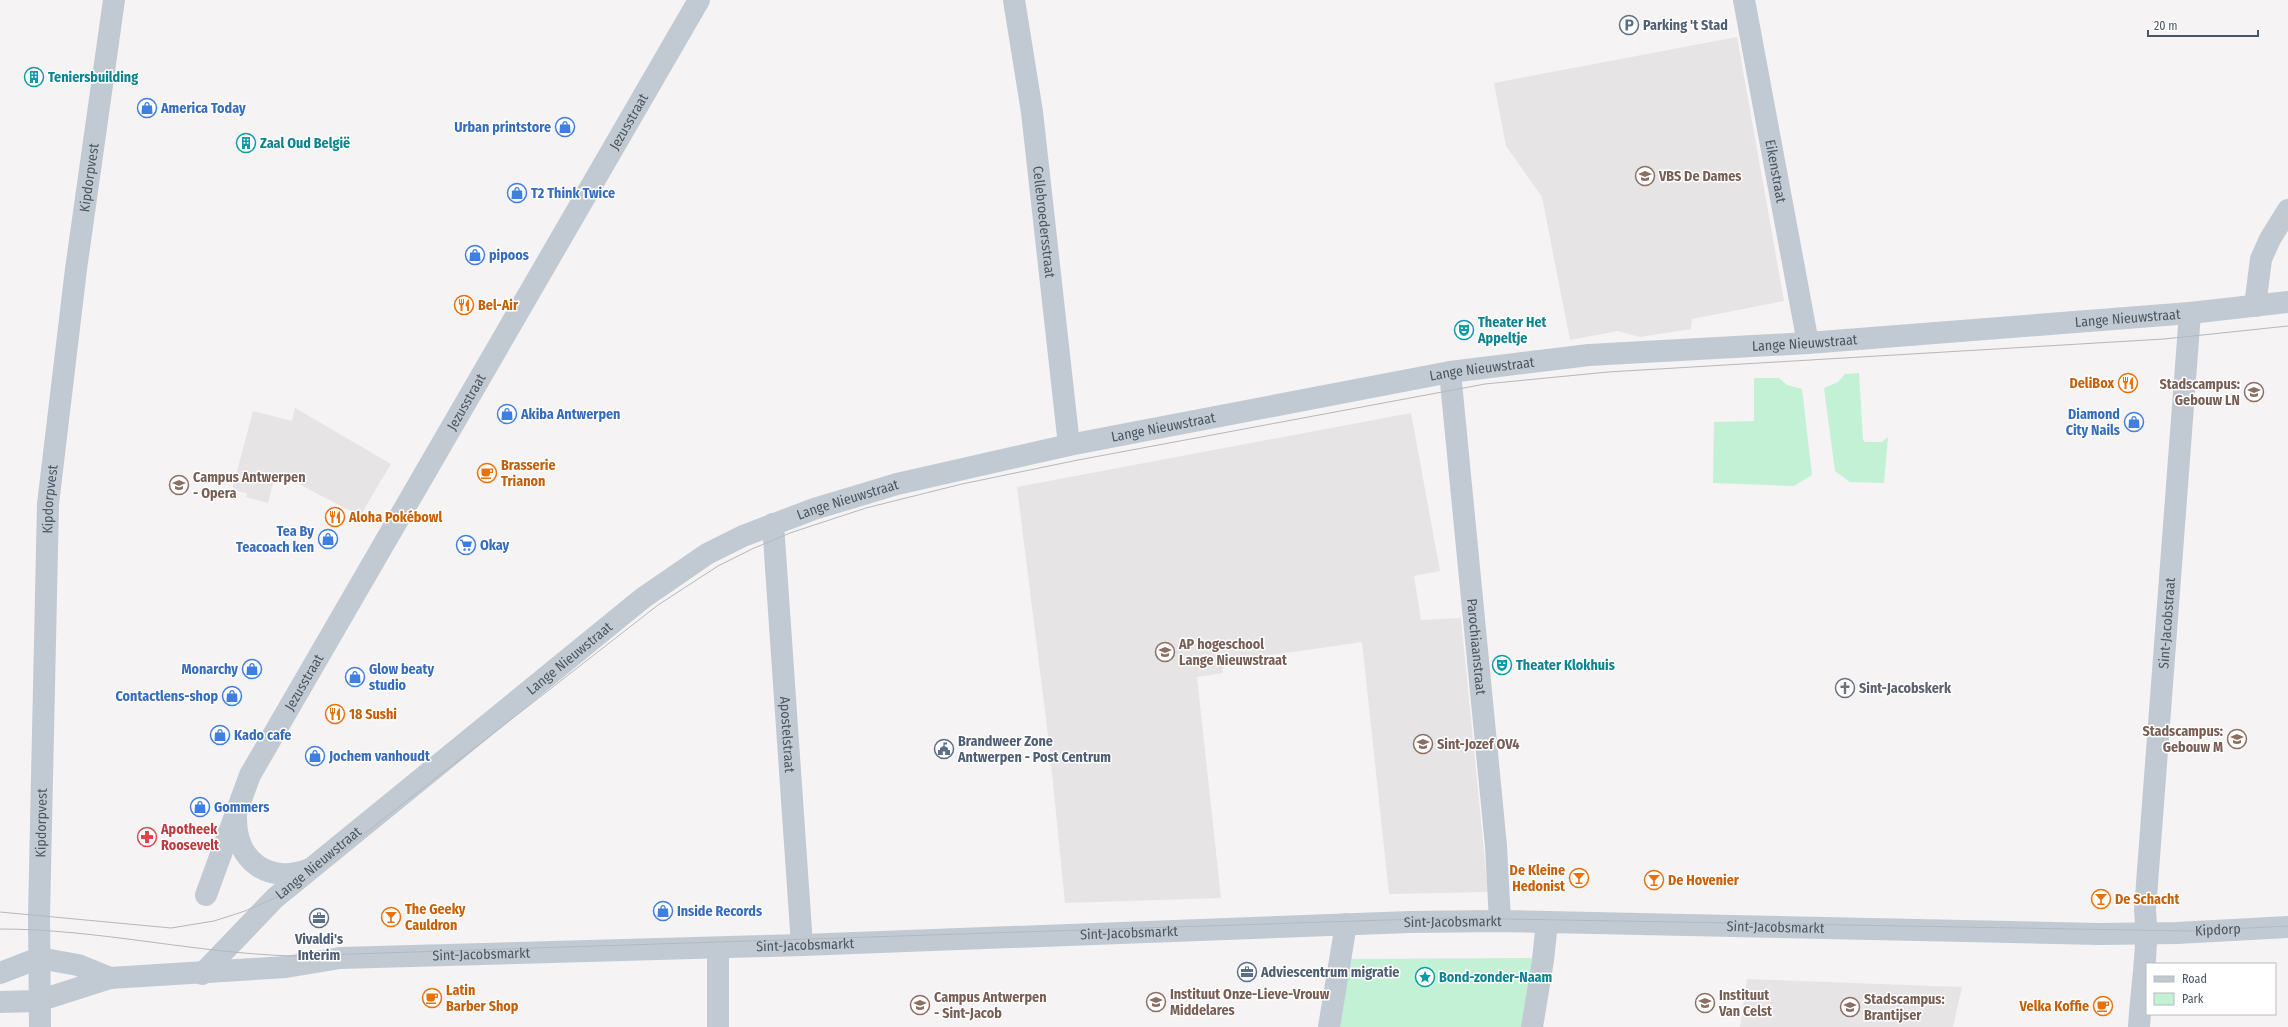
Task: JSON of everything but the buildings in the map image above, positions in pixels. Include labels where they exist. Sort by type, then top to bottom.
[{"type":"street","name":"Kipdorpvest","points":[[40,1027],[38,1002],[48,504],[76,269],[114,0]]},
{"type":"street","name":"Jezusstraat","points":[[206,895],[250,775],[699,0]]},
{"type":"street","name":"Cellebroedersstraat","points":[[1014,0],[1032,112],[1069,445]]},
{"type":"street","name":"Eikenstraat","points":[[1744,0],[1808,343]]},
{"type":"street","points":[[2255,306],[2261,259],[2270,239],[2288,210]]},
{"type":"street","name":"Lange Nieuwstraat","points":[[202,974],[270,903],[643,598],[707,554],[773,524],[814,509],[897,484],[1069,445],[1450,372],[1589,355],[1808,343],[2190,313],[2288,302]]},
{"type":"street","name":"Sint-Jacobstraat","points":[[2139,1027],[2141,987],[2148,934],[2145,910],[2190,313]]},
{"type":"street","name":"Parochiaanstraat","points":[[1450,372],[1496,846],[1500,921]]},
{"type":"street","name":"Apostelstraat","points":[[773,524],[802,945]]},
{"type":"street","name":"Jezusstraat","points":[[238,806],[236,817],[237,838],[243,852],[254,863],[280,874],[301,872],[310,869]]},
{"type":"street","name":"Sint-Jacobsmarkt","points":[[0,1002],[38,1002],[110,978],[202,974],[286,967],[340,958],[718,948],[1346,924],[1500,921],[2148,934]]},
{"type":"street","points":[[1532,1027],[1543,960],[1547,922]]},
{"type":"street","points":[[1329,1027],[1346,924]]},
{"type":"street","name":"Kipdorp","points":[[2148,934],[2288,927]]},
{"type":"street","points":[[718,948],[718,1027]]},
{"type":"street","points":[[0,973],[39,958]]},
{"type":"street","name":"Sint-Jacobsmarkt","points":[[39,958],[78,965],[110,978]]},
{"type":"shaded area","name":"VBS De Dames","points":[[1737,37],[1784,301],[1692,319],[1691,329],[1640,337],[1618,331],[1570,340],[1542,197],[1506,146],[1494,83]]},
{"type":"shaded area","points":[[295,408],[391,464],[360,516],[276,472],[268,503],[246,497],[247,493],[232,490],[253,411],[292,421]]},
{"type":"shaded area","name":"AP hogeschool Lange Nieuwstraat","points":[[1411,413],[1440,571],[1414,576],[1421,620],[1461,618],[1488,892],[1389,894],[1362,642],[1222,662],[1223,673],[1197,677],[1221,898],[1065,903],[1049,743],[1017,487]]},
{"type":"shaded area","name":"Stadscampus: Brantijser","points":[[1747,979],[1962,987],[1953,1027],[1740,1027]]},
{"type":"green space","points":[[1859,373],[1863,440],[1865,442],[1882,442],[1888,437],[1884,483],[1850,482],[1835,471],[1824,388],[1838,382],[1845,374]]},
{"type":"green space","points":[[1754,378],[1779,378],[1787,385],[1802,389],[1812,475],[1794,486],[1713,483],[1714,422],[1754,421]]},
{"type":"green space","points":[[1532,958],[1521,1027],[1340,1027],[1351,959]]},
{"type":"tram line","points":[[0,912],[171,928],[214,921],[245,911],[275,898],[304,881],[658,605],[718,566],[752,549],[790,533],[866,508],[962,484],[1078,460],[1485,384],[1608,372],[2164,339],[2288,326]]},
{"type":"tram line","points":[[0,929],[73,933],[219,951],[292,956],[1448,918],[2188,931],[2288,926]]},
{"type":"place","name":"Parking 't Stad","points":[[1629,25]]},
{"type":"place","name":"Teniersbuilding","points":[[34,77]]},
{"type":"place","name":"America Today","points":[[147,108]]},
{"type":"place","name":"Urban printstore","points":[[565,127]]},
{"type":"place","name":"Zaal Oud België","points":[[246,143]]},
{"type":"place","name":"VBS De Dames","points":[[1645,176]]},
{"type":"place","name":"T2 Think Twice","points":[[517,193]]},
{"type":"place","name":"pipoos","points":[[475,255]]},
{"type":"place","name":"Bel-Air","points":[[464,305]]},
{"type":"place","name":"Theater Het Appeltje","points":[[1464,330]]},
{"type":"place","name":"DeliBox","points":[[2128,383]]},
{"type":"place","name":"Stadscampus: Gebouw LN","points":[[2254,392]]},
{"type":"place","name":"Akiba Antwerpen","points":[[507,414]]},
{"type":"place","name":"Diamond City Nails","points":[[2134,422]]},
{"type":"place","name":"Brasserie Trianon","points":[[487,473]]},
{"type":"place","name":"Campus Antwerpen - Opera","points":[[179,485]]},
{"type":"place","name":"Aloha Pokébowl","points":[[335,517]]},
{"type":"place","name":"Tea By Teacoach ken","points":[[328,539]]},
{"type":"place","name":"Okay","points":[[466,545]]},
{"type":"place","name":"AP hogeschool Lange Nieuwstraat","points":[[1165,652]]},
{"type":"place","name":"Theater Klokhuis","points":[[1502,665]]},
{"type":"place","name":"Monarchy","points":[[252,669]]},
{"type":"place","name":"Glow beaty studio","points":[[355,677]]},
{"type":"place","name":"Sint-Jacobskerk","points":[[1845,688]]},
{"type":"place","name":"Contactlens-shop","points":[[232,696]]},
{"type":"place","name":"18 Sushi","points":[[335,714]]},
{"type":"place","name":"Kado cafe","points":[[220,735]]},
{"type":"place","name":"Stadscampus: Gebouw M","points":[[2237,739]]},
{"type":"place","name":"Sint-Jozef OV4","points":[[1423,744]]},
{"type":"place","name":"Brandweer Zone Antwerpen - Post Centrum","points":[[944,749]]},
{"type":"place","name":"Jochem vanhoudt","points":[[315,756]]},
{"type":"place","name":"Gommers","points":[[200,807]]},
{"type":"place","name":"Apotheek Roosevelt","points":[[147,837]]},
{"type":"place","name":"De Kleine Hedonist","points":[[1579,878]]},
{"type":"place","name":"De Hovenier","points":[[1654,880]]},
{"type":"place","name":"De Schacht","points":[[2101,899]]},
{"type":"place","name":"Inside Records","points":[[663,911]]},
{"type":"place","name":"The Geeky Cauldron","points":[[391,917]]},
{"type":"place","name":"Vivaldi's Interim","points":[[319,918]]},
{"type":"place","name":"Adviescentrum migratie","points":[[1247,972]]},
{"type":"place","name":"Bond-zonder-Naam","points":[[1425,977]]},
{"type":"place","name":"Latin Barber Shop","points":[[432,998]]},
{"type":"place","name":"Instituut Onze-Lieve-Vrouw Middelares","points":[[1156,1002]]},
{"type":"place","name":"Instituut Van Celst","points":[[1705,1003]]},
{"type":"place","name":"Campus Antwerpen - Sint-Jacob","points":[[920,1005]]},
{"type":"place","name":"Velka Koffie","points":[[2103,1006]]},
{"type":"place","name":"Stadscampus: Brantijser","points":[[1850,1007]]}]
